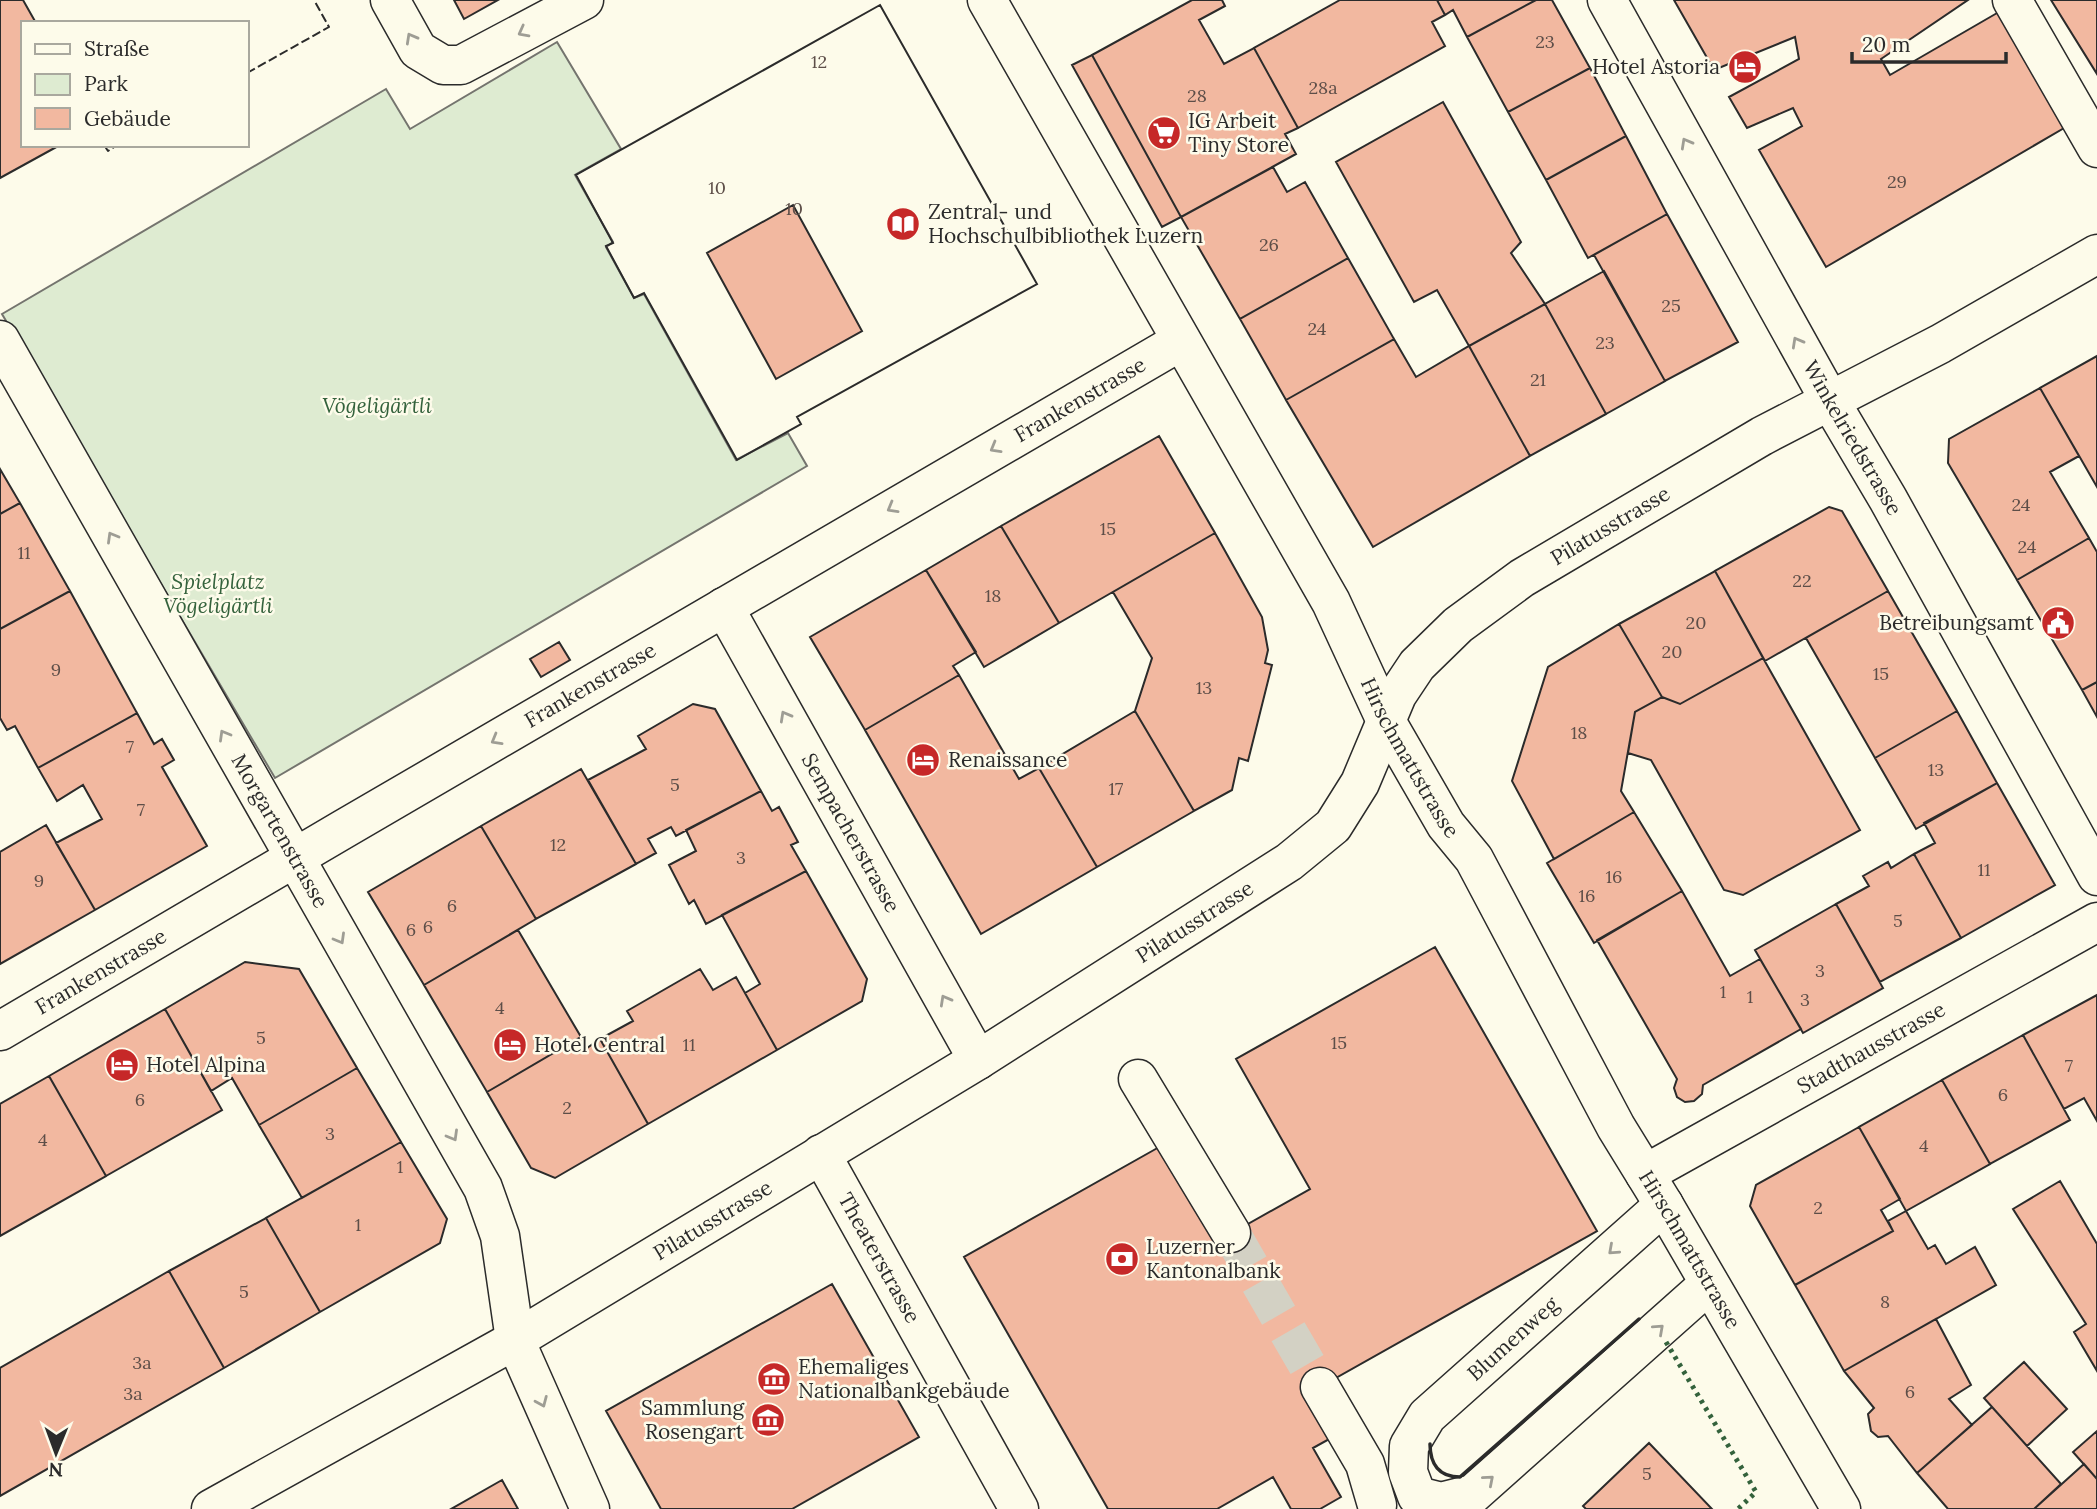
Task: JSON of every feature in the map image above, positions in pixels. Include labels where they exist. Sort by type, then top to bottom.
[{"type":"street","points":[[390,0],[418,50],[443,65],[461,65],[584,0]]},
{"type":"street","name":"Hirschmattstrasse","points":[[987,0],[1331,602],[1386,721],[1447,825],[1474,859],[1616,1127],[1840,1509]]},
{"type":"street","name":"Winkelriedstrasse","points":[[1607,0],[2097,876]]},
{"type":"street","points":[[2012,0],[2097,148]]},
{"type":"street","name":"Pilatusstrasse","points":[[211,1509],[516,1340],[978,1060],[1301,852],[1333,825],[1360,783],[1398,695],[1417,665],[1458,625],[1479,609],[1522,578],[1762,436],[1940,344],[2097,254]]},
{"type":"street","name":"Morgartenstrasse","points":[[0,340],[483,1188],[500,1236],[516,1340],[590,1509]]},
{"type":"street","name":"Frankenstrasse","points":[[0,1031],[1181,341]]},
{"type":"street","name":"Sempacherstrasse","points":[[724,607],[978,1060]]},
{"type":"street","name":"Stadthausstrasse","points":[[1654,1189],[2097,922]]},
{"type":"street","points":[[1138,1079],[1231,1233]]},
{"type":"street","name":"Theaterstrasse","points":[[821,1154],[1019,1509]]},
{"type":"street","name":"Blumenweg","points":[[1398,1503],[1408,1472],[1409,1446],[1427,1416],[1654,1189]]},
{"type":"street","points":[[1320,1387],[1366,1464],[1398,1503],[1441,1502],[1473,1494],[1709,1284]]},
{"type":"green space","name":"Vögeligärtli","points":[[557,42],[621,149],[575,175],[613,242],[606,247],[634,298],[644,294],[736,460],[788,433],[807,466],[275,778],[2,314],[386,89],[410,129]]},
{"type":"building","points":[[0,0],[23,0],[35,21],[21,21],[21,147],[56,147],[0,178]]},
{"type":"building","points":[[454,0],[498,0],[464,19]]},
{"type":"building","points":[[1192,0],[1222,0],[1225,6],[1199,20],[1224,64],[1254,48],[1298,128],[1285,134],[1296,154],[1181,217],[1092,55]]},
{"type":"building","points":[[1340,0],[1437,0],[1445,15],[1432,22],[1445,46],[1298,128],[1254,48]]},
{"type":"building","points":[[1437,0],[1536,0],[1467,37],[1453,10],[1445,15]]},
{"type":"building","points":[[1536,0],[1552,0],[1590,68],[1508,112],[1467,37]]},
{"type":"building","points":[[1674,0],[1968,0],[1881,59],[1890,75],[2004,9],[2071,124],[1826,267],[1759,150],[1802,126],[1793,108],[1747,128],[1729,97],[1799,59],[1795,37],[1714,70]]},
{"type":"building","points":[[2051,0],[2097,0],[2097,74]]},
{"type":"building","name":"Zentral- und Hochschulbibliothek Luzern","points":[[880,5],[1037,284],[797,417],[801,424],[737,460],[644,293],[634,298],[606,246],[613,243],[576,175]],"holes":[[[793,205],[862,331],[776,379],[707,253]]]},
{"type":"building","name":"Zentral- und Hochschulbibliothek Luzern","points":[[880,5],[1037,284],[797,417],[801,424],[737,460],[644,293],[634,298],[606,246],[613,243],[576,175]]},
{"type":"building","points":[[1092,55],[1181,217],[1162,227],[1072,65]]},
{"type":"building","points":[[1590,68],[1626,136],[1546,180],[1508,112]]},
{"type":"building","points":[[1443,102],[1521,242],[1511,253],[1545,304],[1469,346],[1437,290],[1414,302],[1336,162]]},
{"type":"building","points":[[1626,136],[1667,214],[1588,258],[1546,180]]},
{"type":"building","points":[[1273,167],[1287,192],[1305,182],[1348,258],[1240,319],[1181,217]]},
{"type":"building","points":[[1667,214],[1738,342],[1665,381],[1594,255]]},
{"type":"building","points":[[1348,258],[1394,339],[1286,400],[1240,319]]},
{"type":"building","points":[[1604,271],[1665,381],[1606,414],[1545,304]]},
{"type":"building","points":[[1545,304],[1606,414],[1530,456],[1469,346]]},
{"type":"building","points":[[1394,339],[1416,377],[1469,346],[1530,456],[1373,547],[1286,400]]},
{"type":"building","points":[[2097,356],[2097,487],[2040,388]]},
{"type":"building","points":[[2040,388],[2079,456],[2050,472],[2089,538],[2017,580],[1948,463],[1949,439]]},
{"type":"building","points":[[1159,436],[1215,533],[1059,623],[1001,526]]},
{"type":"building","points":[[0,469],[20,503],[0,514]]},
{"type":"building","points":[[20,503],[70,591],[0,629],[0,514]]},
{"type":"building","points":[[1829,507],[1842,511],[1888,591],[1765,661],[1715,571]]},
{"type":"building","points":[[1001,526],[1059,623],[984,667],[926,570]]},
{"type":"building","points":[[1215,533],[1262,617],[1268,650],[1265,663],[1272,665],[1248,761],[1239,758],[1232,790],[1194,811],[1135,711],[1152,658],[1113,592]]},
{"type":"building","points":[[2089,538],[2097,552],[2097,682],[2082,690],[2017,580]]},
{"type":"building","points":[[926,570],[976,652],[953,666],[959,675],[865,730],[810,637]]},
{"type":"building","points":[[1715,571],[1763,658],[1680,704],[1662,697],[1619,624]]},
{"type":"building","points":[[70,591],[137,713],[38,768],[15,726],[7,730],[0,718],[0,629]]},
{"type":"building","points":[[1888,591],[1957,711],[1875,758],[1806,638]]},
{"type":"building","points":[[1619,624],[1662,697],[1635,712],[1621,791],[1634,812],[1554,859],[1512,781],[1548,667]]},
{"type":"building","points":[[559,642],[570,660],[541,677],[530,659]]},
{"type":"building","points":[[1763,658],[1860,830],[1743,895],[1724,890],[1651,760],[1628,753],[1635,712],[1662,697],[1680,704]]},
{"type":"building","points":[[959,675],[1019,779],[1039,768],[1097,867],[981,934],[865,730]]},
{"type":"building","points":[[2097,682],[2097,717],[2082,690]]},
{"type":"building","points":[[693,704],[715,709],[761,791],[676,836],[671,827],[648,839],[656,853],[636,864],[588,780],[646,749],[638,736]]},
{"type":"building","points":[[1135,711],[1194,811],[1097,867],[1039,768]]},
{"type":"building","points":[[1957,711],[1997,783],[1916,829],[1875,758]]},
{"type":"building","points":[[137,713],[154,744],[162,739],[174,760],[162,767],[207,846],[95,910],[56,843],[102,819],[83,785],[57,801],[38,768]]},
{"type":"building","points":[[581,769],[636,864],[536,919],[481,826]]},
{"type":"building","points":[[1997,783],[2055,885],[1961,938],[1914,854],[1935,843],[1924,823]]},
{"type":"building","points":[[761,791],[772,811],[779,807],[798,842],[791,845],[806,871],[706,924],[694,900],[689,904],[669,865],[696,851],[686,830]]},
{"type":"building","points":[[1634,812],[1682,891],[1594,943],[1547,863]]},
{"type":"building","points":[[46,825],[95,910],[0,964],[0,852]]},
{"type":"building","points":[[481,826],[536,919],[424,985],[368,892]]},
{"type":"building","points":[[1914,854],[1961,938],[1880,982],[1836,904],[1869,886],[1863,876],[1888,862],[1891,868]]},
{"type":"building","points":[[806,871],[867,979],[862,1001],[777,1050],[745,993],[760,984],[722,915]]},
{"type":"building","points":[[1682,891],[1730,976],[1760,959],[1801,1029],[1703,1085],[1702,1094],[1694,1101],[1685,1102],[1677,1097],[1674,1088],[1677,1079],[1597,940]]},
{"type":"building","points":[[1836,904],[1883,988],[1803,1033],[1755,950]]},
{"type":"building","points":[[518,930],[581,1037],[487,1092],[424,985]]},
{"type":"building","points":[[1435,947],[1597,1231],[1320,1387],[1333,1437],[1313,1448],[1341,1497],[1320,1509],[1291,1509],[1273,1477],[1217,1509],[1108,1509],[964,1257],[1161,1146],[1216,1242],[1310,1189],[1236,1059]]},
{"type":"building","points":[[245,962],[299,969],[357,1068],[259,1125],[232,1078],[211,1091],[165,1009]]},
{"type":"building","points":[[700,969],[713,990],[736,977],[777,1050],[648,1124],[600,1039],[633,1021],[627,1011]]},
{"type":"building","points":[[2097,995],[2097,1121],[2084,1098],[2064,1109],[2023,1035]]},
{"type":"building","points":[[165,1009],[222,1110],[106,1176],[49,1076]]},
{"type":"building","points":[[2023,1035],[2070,1120],[1990,1164],[1942,1080]]},
{"type":"building","points":[[581,1037],[587,1048],[600,1039],[648,1124],[555,1178],[531,1168],[487,1092]]},
{"type":"building","points":[[357,1068],[401,1142],[302,1198],[259,1125]]},
{"type":"building","points":[[49,1076],[106,1176],[0,1236],[0,1104]]},
{"type":"building","points":[[1942,1080],[1990,1164],[1906,1211],[1859,1127]]},
{"type":"building","points":[[1859,1127],[1900,1199],[1881,1210],[1893,1231],[1795,1285],[1750,1206],[1756,1185]]},
{"type":"building","points":[[401,1142],[447,1219],[440,1243],[320,1312],[266,1218]]},
{"type":"building","points":[[2060,1181],[2097,1244],[2097,1371],[2074,1332],[2086,1324],[2013,1209]]},
{"type":"building","points":[[1906,1211],[1928,1249],[1935,1245],[1946,1264],[1975,1247],[1996,1285],[1844,1371],[1795,1285],[1893,1231],[1888,1221]]},
{"type":"building","points":[[266,1218],[320,1312],[224,1368],[169,1271]]},
{"type":"building","points":[[169,1271],[224,1368],[0,1496],[0,1368]]},
{"type":"building","name":"Ehemaliges Nationalbankgebäude","points":[[832,1284],[919,1437],[792,1509],[661,1509],[606,1411]]},
{"type":"building","points":[[1936,1319],[1971,1385],[1949,1399],[1972,1425],[1917,1473],[1888,1436],[1878,1437],[1871,1431],[1868,1414],[1874,1408],[1844,1371]]},
{"type":"building","points":[[2024,1362],[2067,1409],[2027,1446],[1984,1398]]},
{"type":"building","points":[[1992,1407],[2061,1484],[2034,1509],[1948,1509],[1917,1473]]},
{"type":"building","points":[[2097,1431],[2097,1479],[2073,1452]]},
{"type":"building","points":[[1649,1443],[1712,1509],[1586,1509],[1583,1506]]},
{"type":"building","points":[[2084,1464],[2097,1479],[2097,1509],[2034,1509]]},
{"type":"building","points":[[502,1480],[518,1509],[451,1509]]},
{"type":"tunnel","points":[[1231,1233],[1320,1387]]},
{"type":"hedge","points":[[1666,1342],[1756,1492],[1738,1509]]},
{"type":"fence","points":[[248,72],[329,27],[314,0]]},
{"type":"fence","points":[[105,147],[108,151],[114,147]]},
{"type":"wall","points":[[1430,1444],[1437,1468],[1446,1475],[1460,1477],[1639,1319]]},
{"type":"place","name":"Hotel Astoria","points":[[1745,67]]},
{"type":"place","name":"IG Arbeit Tiny Store","points":[[1164,133]]},
{"type":"place","name":"Zentral- und Hochschulbibliothek Luzern","points":[[903,224]]},
{"type":"place","name":"Betreibungsamt","points":[[2058,623]]},
{"type":"place","name":"Renaissance","points":[[923,760]]},
{"type":"place","name":"Hotel Central","points":[[510,1045]]},
{"type":"place","name":"Hotel Alpina","points":[[122,1065]]},
{"type":"place","name":"Luzerner Kantonalbank","points":[[1122,1259]]},
{"type":"place","name":"Ehemaliges Nationalbankgebäude","points":[[774,1379]]},
{"type":"place","name":"Sammlung Rosengart","points":[[768,1420]]},
{"type":"park label","name":"Spielplatz Vögeligärtli","points":[[218,594]]}]
